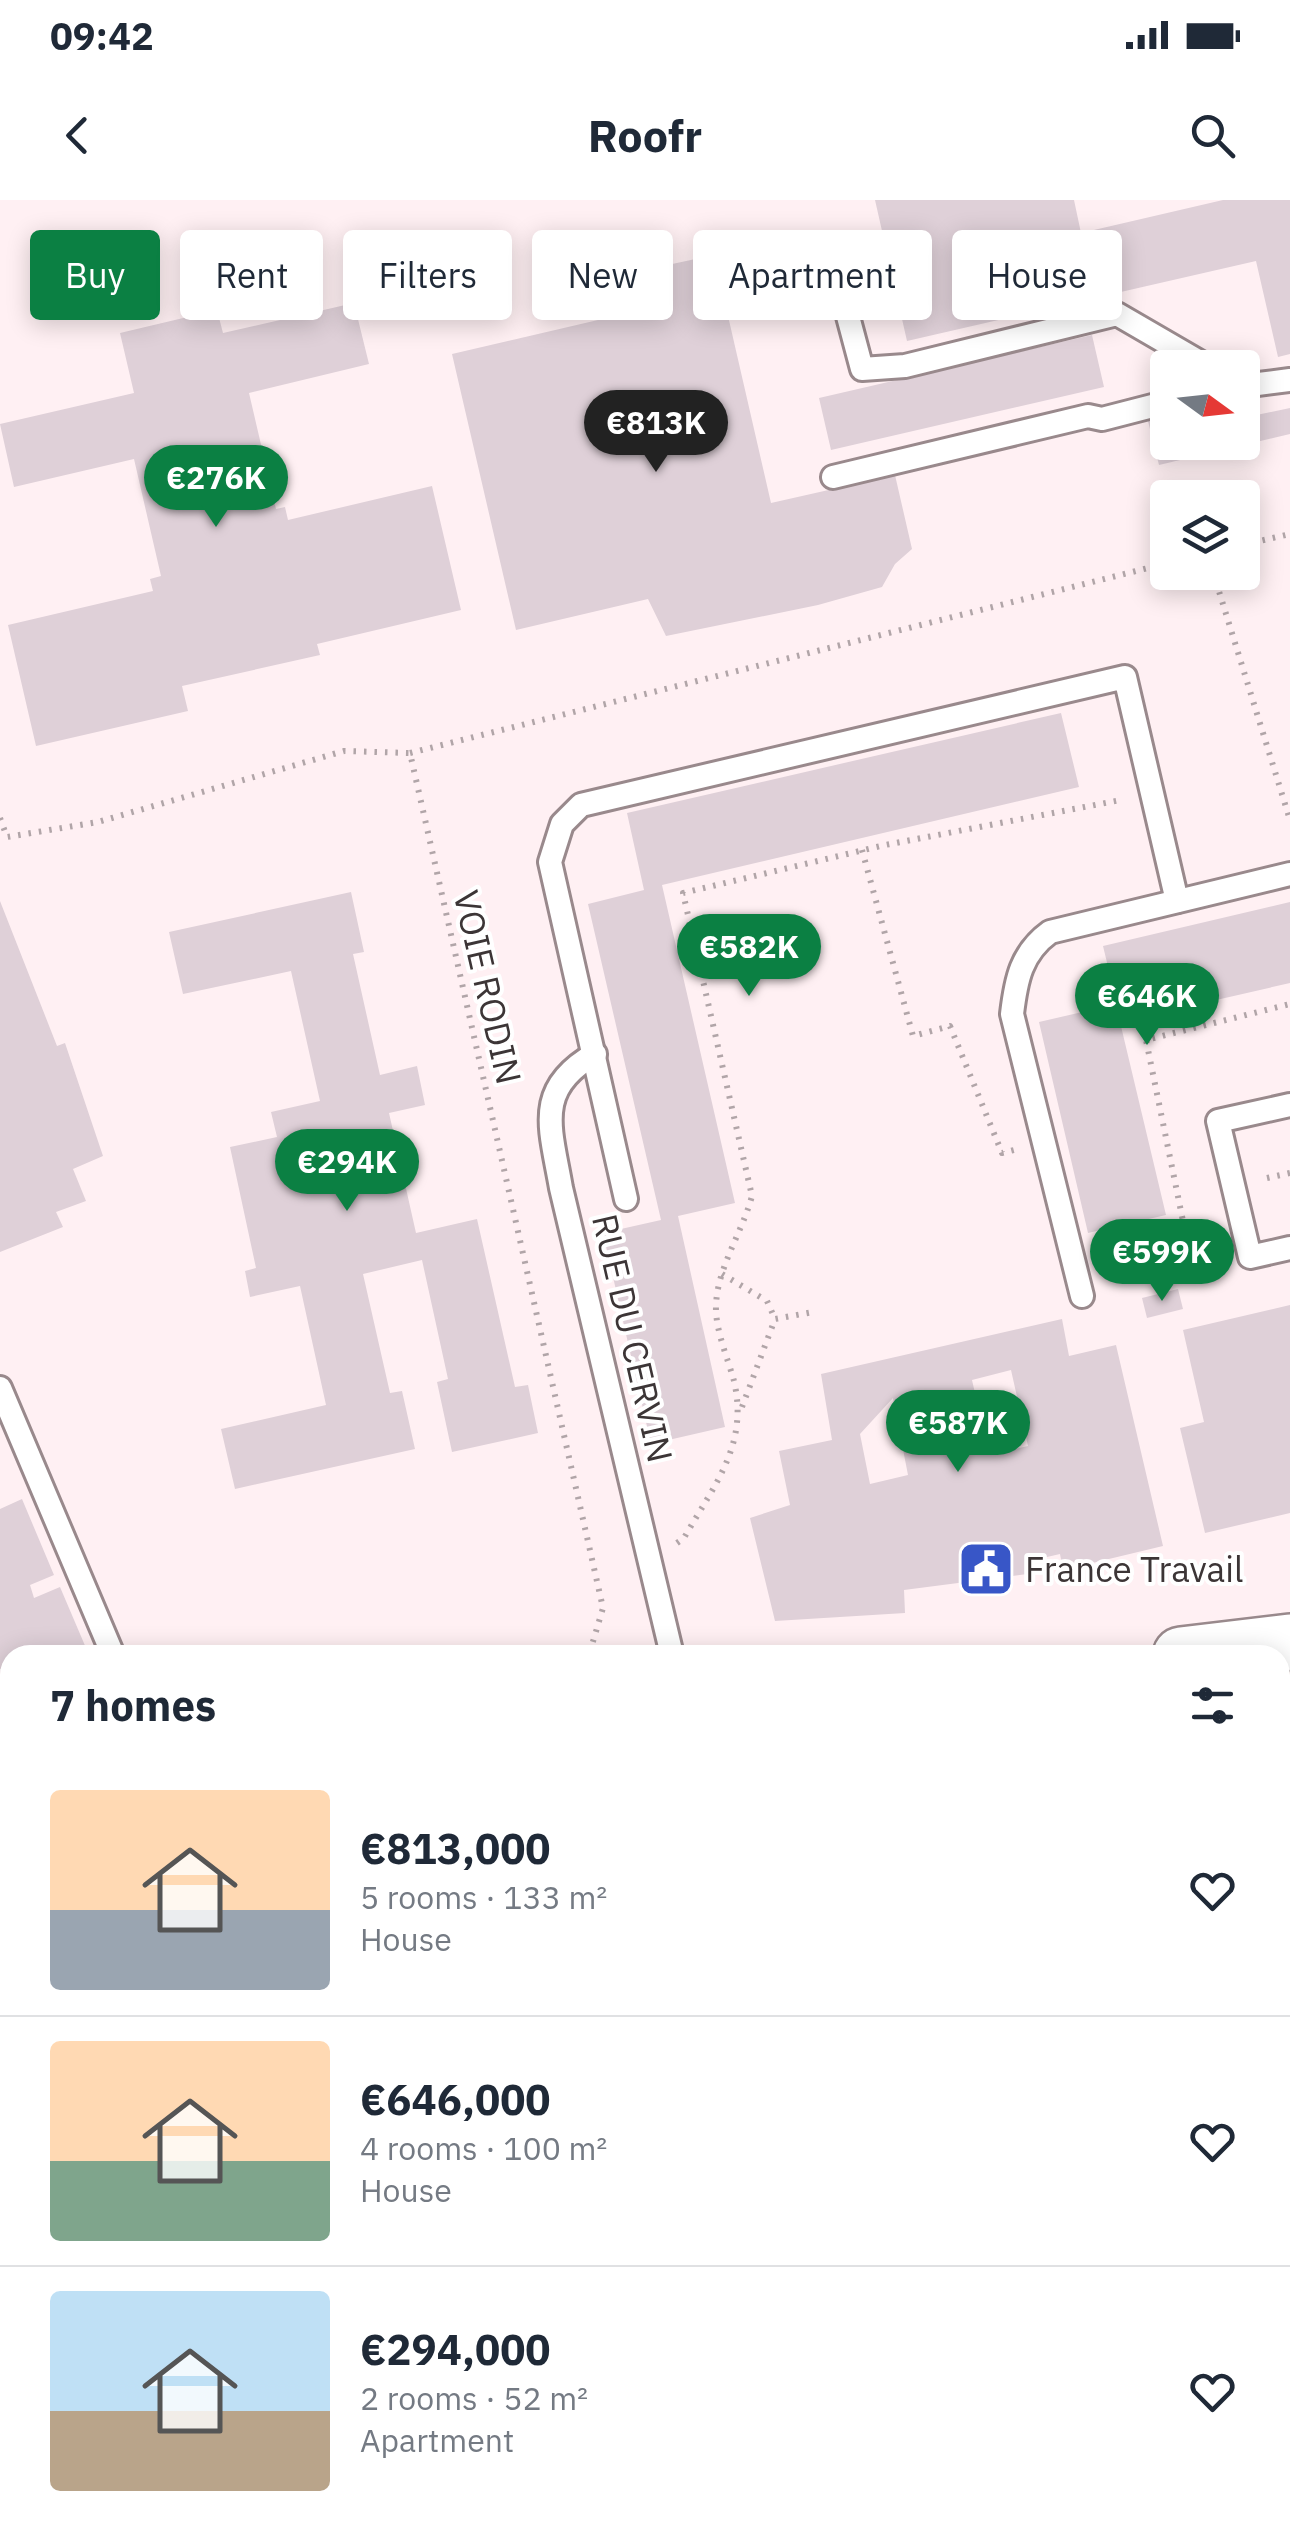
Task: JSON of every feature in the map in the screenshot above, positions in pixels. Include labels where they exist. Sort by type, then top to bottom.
[{"type":"main road","points":[[1265,1645],[1290,1642]]},
{"type":"lane","points":[[849,320],[862,369],[906,366],[1117,314],[1179,350]]},
{"type":"lane","points":[[1260,386],[1290,380]]},
{"type":"lane","points":[[833,477],[1088,416],[1102,418],[1150,406]]},
{"type":"lane","points":[[626,1199],[550,862],[562,824],[581,805],[1124,677],[1176,901]]},
{"type":"lane","points":[[1082,1296],[1012,1014],[1019,970],[1035,943],[1050,932],[1290,874]]},
{"type":"lane","name":"RUE DU CERVIN","points":[[595,1054],[571,1068],[556,1090],[548,1112],[561,1188],[670,1645]]},
{"type":"lane","points":[[1290,1104],[1218,1121],[1250,1257],[1290,1248]]},
{"type":"lane","points":[[0,1388],[109,1645]]},
{"type":"path","points":[[1260,541],[1290,534]]},
{"type":"path","points":[[0,818],[7,837],[98,822],[344,750],[410,753],[1150,568]]},
{"type":"path","points":[[1219,590],[1290,820]]},
{"type":"path","name":"VOIE RODIN","points":[[410,753],[602,1608],[592,1645]]},
{"type":"path","points":[[741,1410],[715,1308],[722,1274],[741,1236],[752,1196],[683,893],[862,850],[1152,795]]},
{"type":"path","points":[[862,850],[913,1036],[950,1026],[1002,1154]]},
{"type":"path","points":[[650,1560],[684,1538],[734,1451],[741,1410],[775,1318],[768,1302],[722,1274]]},
{"type":"path","points":[[775,1318],[814,1312]]},
{"type":"building","points":[[875,200],[1074,200],[1080,230],[952,230],[952,320],[999,320],[907,341],[902,320],[932,320],[932,230],[882,230]]},
{"type":"building","points":[[1223,200],[1290,200],[1290,354],[1278,357],[1256,261],[1122,292],[1122,230],[1094,230]]},
{"type":"building","points":[[693,260],[693,320],[729,320],[771,503],[895,475],[912,549],[895,564],[882,587],[818,605],[666,636],[648,599],[516,630],[452,354],[598,320],[673,320],[673,264]]},
{"type":"building","points":[[343,306],[343,320],[358,320],[369,364],[249,393],[276,509],[285,507],[288,520],[432,486],[461,610],[317,644],[320,655],[182,686],[188,711],[36,746],[8,625],[153,591],[150,579],[161,576],[134,459],[14,487],[0,424],[134,393],[120,333],[180,319],[220,320],[223,333],[280,320],[323,320],[323,310]]},
{"type":"building","points":[[1092,335],[1104,387],[831,450],[819,398]]},
{"type":"building","points":[[1290,408],[1290,434],[1260,441],[1260,414]]},
{"type":"building","points":[[1061,713],[1079,787],[662,885],[735,1203],[678,1216],[725,1427],[651,1444],[603,1233],[661,1220],[588,904],[644,890],[627,813]]},
{"type":"building","points":[[351,892],[364,952],[353,954],[380,1075],[417,1066],[425,1105],[389,1113],[416,1233],[477,1219],[515,1387],[528,1385],[538,1433],[452,1452],[437,1382],[448,1379],[422,1260],[363,1274],[390,1393],[402,1391],[415,1449],[235,1489],[221,1429],[326,1405],[300,1286],[250,1297],[245,1271],[256,1268],[230,1147],[277,1137],[271,1112],[320,1101],[291,971],[183,994],[169,932]]},
{"type":"building","points":[[0,901],[57,1046],[65,1043],[103,1156],[73,1169],[86,1201],[56,1212],[63,1227],[0,1252]]},
{"type":"building","points":[[1290,902],[1290,983],[1120,1022],[1166,1215],[1088,1233],[1039,1022],[1117,1004],[1103,946]]},
{"type":"building","points":[[1178,1289],[1183,1309],[1147,1318],[1142,1298]]},
{"type":"building","points":[[1290,1305],[1290,1513],[1205,1533],[1180,1428],[1204,1422],[1183,1330]]},
{"type":"building","points":[[1062,1319],[1069,1356],[1116,1345],[1163,1546],[1063,1570],[1060,1554],[1034,1560],[1035,1573],[904,1590],[905,1613],[775,1621],[750,1518],[790,1505],[779,1451],[832,1440],[821,1374]],"holes":[[[1011,1370],[1028,1446],[989,1455],[972,1380]],[[893,1398],[908,1475],[870,1484],[860,1434]]]},
{"type":"building","points":[[22,1499],[54,1575],[30,1585],[34,1598],[60,1587],[85,1645],[0,1645],[0,1509]]},
{"type":"place","name":"France Travail","points":[[986,1569]]}]
